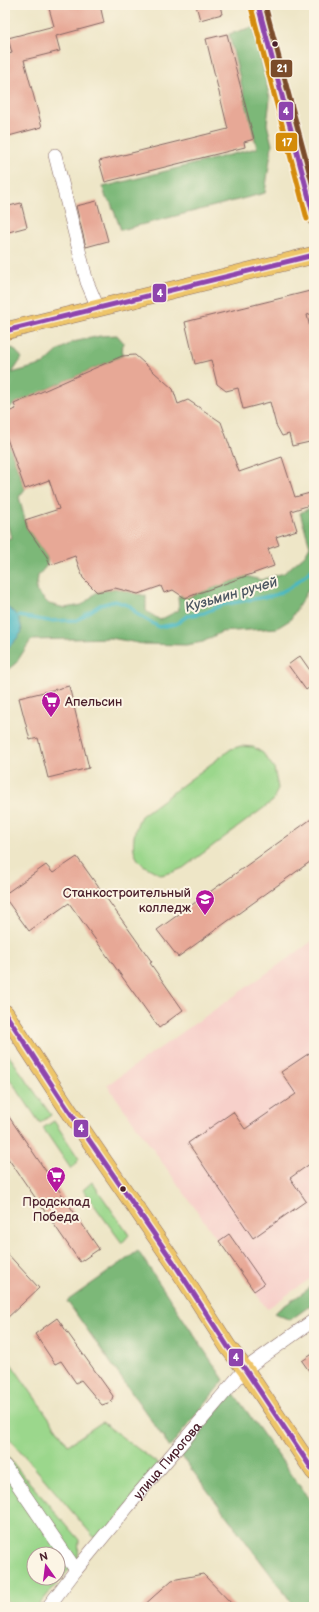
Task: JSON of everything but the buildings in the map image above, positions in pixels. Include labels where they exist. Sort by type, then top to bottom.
[{"type":"main road","points":[[258,5],[314,217]]},
{"type":"main road","points":[[5,331],[314,256]]},
{"type":"main road","points":[[5,1013],[67,1108],[174,1263],[228,1347],[245,1369],[314,1472]]},
{"type":"street","points":[[55,155],[87,282],[98,308]]},
{"type":"street","name":"улица Пирогова","points":[[48,1607],[139,1493],[245,1369],[314,1320]]},
{"type":"street","points":[[5,1466],[76,1570]]},
{"type":"shaded area","points":[[314,940],[314,1276],[267,1309],[107,1085]]},
{"type":"green space","points":[[253,27],[270,99],[267,124],[272,145],[265,193],[121,230],[111,203],[106,198],[103,187],[257,148],[229,34]]},
{"type":"green space","points":[[117,335],[123,342],[122,356],[14,404],[5,411],[5,350],[13,348],[22,358],[12,373],[44,364],[59,350],[73,342],[100,336]]},
{"type":"green space","points":[[5,433],[25,489],[19,497],[27,528],[47,557],[47,565],[38,576],[36,591],[49,604],[65,608],[82,605],[97,592],[115,588],[146,596],[146,611],[160,620],[179,610],[178,597],[181,595],[185,598],[246,576],[261,580],[284,573],[305,555],[310,546],[300,513],[314,506],[314,585],[310,587],[290,620],[277,628],[221,632],[203,642],[186,645],[143,644],[111,638],[31,640],[16,663],[5,672],[5,539],[11,538],[5,515]]},
{"type":"green space","points":[[241,746],[253,747],[263,753],[274,768],[278,788],[273,801],[183,868],[161,875],[142,864],[135,853],[134,847],[136,827],[141,816],[231,749]]},
{"type":"green space","points":[[5,1050],[51,1115],[40,1123],[5,1072]]},
{"type":"green space","points":[[54,1121],[79,1159],[71,1169],[43,1128]]},
{"type":"green space","points":[[92,1182],[129,1235],[122,1243],[83,1190]]},
{"type":"green space","points":[[138,1251],[224,1380],[170,1447],[67,1301]]},
{"type":"green space","points":[[314,1285],[314,1303],[290,1320],[274,1313]]},
{"type":"green space","points":[[5,1355],[68,1445],[102,1422],[161,1466],[98,1542],[5,1433]]},
{"type":"green space","points":[[233,1392],[314,1506],[314,1607],[295,1607],[180,1454]]},
{"type":"green space","points":[[5,1454],[79,1540],[78,1559],[66,1573],[66,1546],[26,1546],[26,1586],[55,1586],[37,1607],[15,1607],[5,1599]]},
{"type":"water","points":[[5,606],[17,616],[22,632],[5,651]]},
{"type":"waterway","name":"Кузьмин ручей","points":[[18,616],[49,621],[77,620],[100,605],[115,601],[130,606],[137,614],[159,627],[176,624],[187,616],[204,613],[222,605],[275,595],[291,587],[314,568]]},
{"type":"transit line","name":"4","points":[[258,5],[314,217]]},
{"type":"transit line","name":"21","points":[[265,5],[314,190]]},
{"type":"transit line","name":"17","points":[[251,7],[307,219]]},
{"type":"transit line","name":"4","points":[[5,331],[314,255]]},
{"type":"transit line","name":"4","points":[[5,1013],[67,1108],[174,1263],[228,1347],[245,1369],[314,1472]]},
{"type":"place","name":"Апельсин","points":[[51,718]]},
{"type":"place","name":"Станкостроительный колледж","points":[[205,916]]},
{"type":"place","name":"Продсклад Победа","points":[[56,1193]]}]
